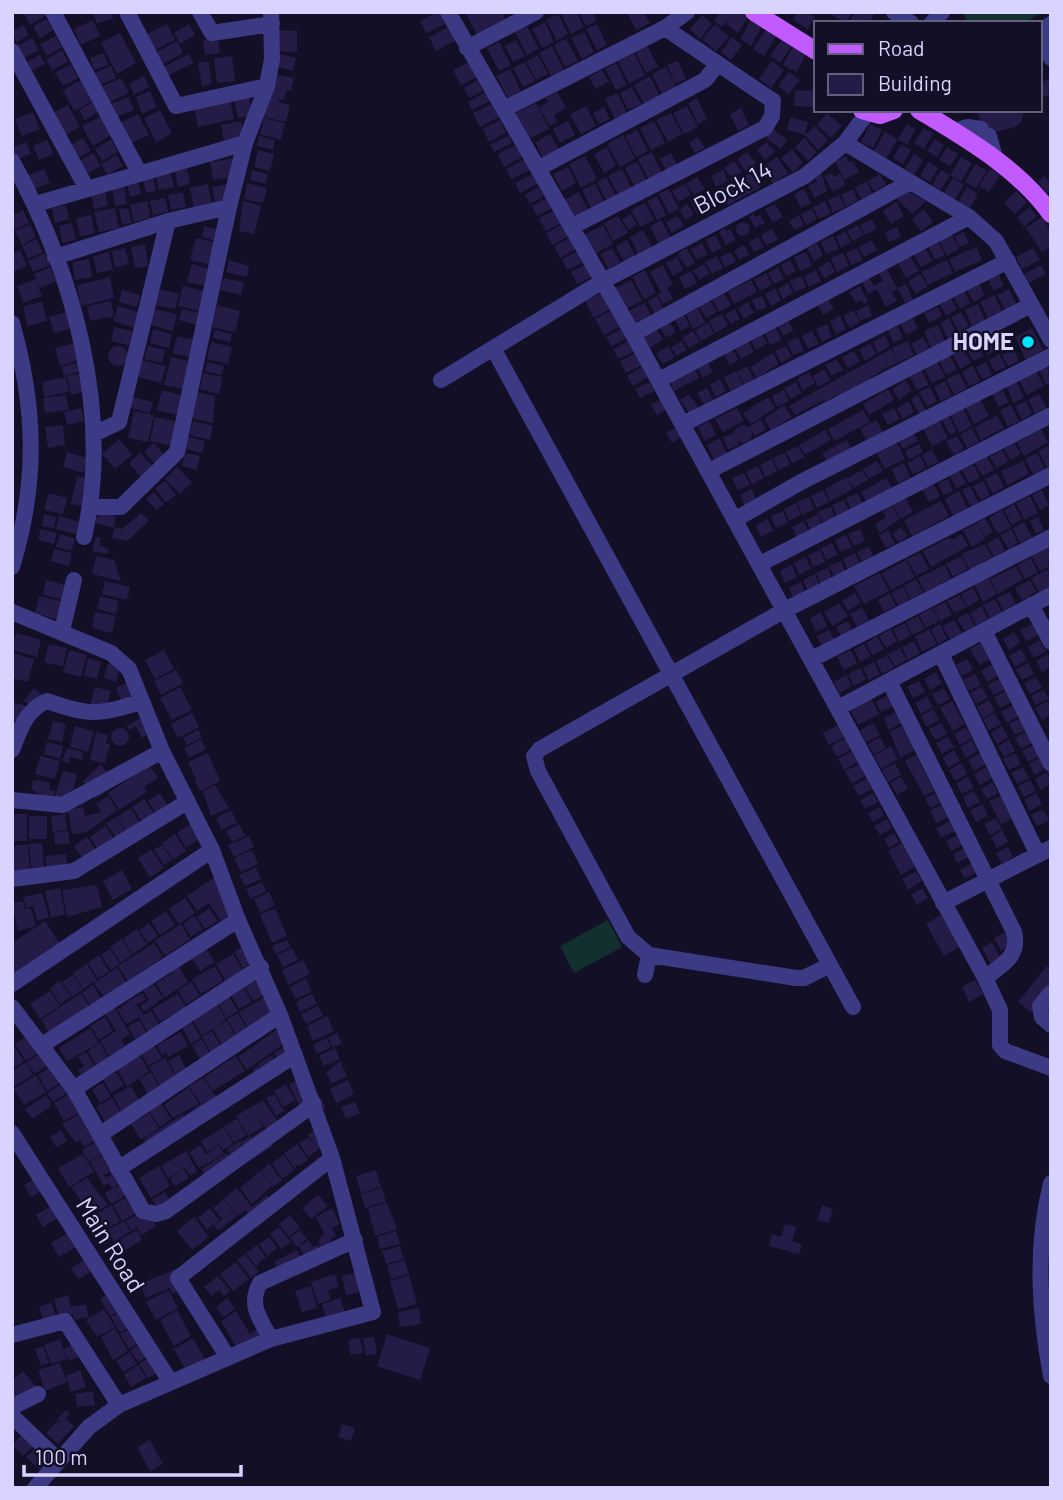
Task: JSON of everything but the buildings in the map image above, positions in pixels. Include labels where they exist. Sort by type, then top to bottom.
[{"type":"main road","points":[[754,12],[814,50]]},
{"type":"main road","points":[[864,112],[880,115],[888,112]]},
{"type":"main road","points":[[922,112],[995,158],[1022,181],[1051,214]]},
{"type":"street","points":[[53,12],[140,174]]},
{"type":"street","points":[[127,12],[176,106],[267,86]]},
{"type":"street","points":[[91,507],[121,507],[177,452],[229,207],[245,143],[267,86],[272,59],[272,18],[212,33],[200,12]]},
{"type":"street","points":[[448,12],[659,380],[985,978],[1000,1010],[1000,1045],[1005,1051],[1051,1068]]},
{"type":"street","points":[[467,48],[536,12]]},
{"type":"street","points":[[504,109],[665,28],[687,12]]},
{"type":"street","points":[[573,226],[765,128],[772,116],[773,101],[665,28]]},
{"type":"street","points":[[1042,37],[1051,58]]},
{"type":"street","points":[[12,51],[87,189]]},
{"type":"street","points":[[538,168],[705,80],[717,65]]},
{"type":"street","name":"Block 14","points":[[440,380],[603,281],[804,176],[845,142],[864,112]]},
{"type":"street","points":[[954,131],[968,127],[985,133],[995,158]]},
{"type":"street","points":[[845,142],[969,217],[996,241],[1051,340]]},
{"type":"street","points":[[36,204],[245,143]]},
{"type":"street","points":[[12,161],[36,204],[86,368],[94,434],[91,507],[84,537]]},
{"type":"street","points":[[633,334],[910,181]]},
{"type":"street","points":[[54,257],[168,221],[229,207]]},
{"type":"street","points":[[659,380],[969,217]]},
{"type":"street","points":[[94,434],[119,422],[168,221]]},
{"type":"street","points":[[683,425],[1008,261]]},
{"type":"street","points":[[709,471],[1031,305]]},
{"type":"street","points":[[12,323],[24,365],[32,424],[32,463],[21,538],[12,567]]},
{"type":"street","points":[[493,348],[853,1007]]},
{"type":"street","points":[[736,519],[801,482],[1051,356]]},
{"type":"street","points":[[760,564],[1051,415]]},
{"type":"street","points":[[830,965],[804,978],[796,978],[649,956],[628,937],[533,762],[540,748],[783,611],[1051,475]]},
{"type":"street","points":[[812,659],[1051,537]]},
{"type":"street","points":[[62,631],[74,580]]},
{"type":"street","points":[[838,708],[1051,595]]},
{"type":"street","points":[[1031,605],[1051,642]]},
{"type":"street","points":[[12,612],[111,653],[129,670],[162,751],[212,850],[314,1104],[332,1158],[373,1312],[271,1339],[119,1405],[89,1427],[57,1459],[35,1488]]},
{"type":"street","points":[[984,631],[1051,764]]},
{"type":"street","points":[[941,654],[1044,851],[943,903]]},
{"type":"street","points":[[889,681],[990,880],[1017,943],[1014,955],[985,978]]},
{"type":"street","points":[[12,750],[22,725],[34,707],[47,701],[82,713],[102,713],[141,702]]},
{"type":"street","points":[[12,800],[63,805],[162,751]]},
{"type":"street","points":[[12,879],[75,872],[187,802]]},
{"type":"street","points":[[12,985],[212,850]]},
{"type":"street","points":[[42,1045],[238,920]]},
{"type":"street","points":[[645,975],[649,956]]},
{"type":"street","points":[[74,1089],[261,967]]},
{"type":"street","points":[[1051,993],[1041,1006],[1042,1017],[1051,1026]]},
{"type":"street","points":[[12,1007],[74,1089],[143,1212],[156,1214],[166,1211],[314,1104]]},
{"type":"street","points":[[101,1134],[280,1015]]},
{"type":"street","points":[[118,1169],[295,1055]]},
{"type":"street","name":"Main Road","points":[[12,1133],[170,1381]]},
{"type":"street","points":[[227,1356],[178,1278],[332,1158]]},
{"type":"street","points":[[1051,1183],[1042,1228],[1038,1289],[1051,1376]]},
{"type":"street","points":[[271,1339],[254,1306],[254,1294],[260,1283],[355,1240]]},
{"type":"street","points":[[12,1335],[65,1321],[119,1405]]},
{"type":"street","points":[[12,1407],[38,1394]]},
{"type":"street","points":[[12,1416],[57,1459]]},
{"type":"green space","points":[[963,14],[1040,14],[1027,21],[967,21]]},
{"type":"green space","points":[[608,920],[622,947],[574,973],[560,946]]},
{"type":"place","name":"HOME","points":[[1028,342]]}]
